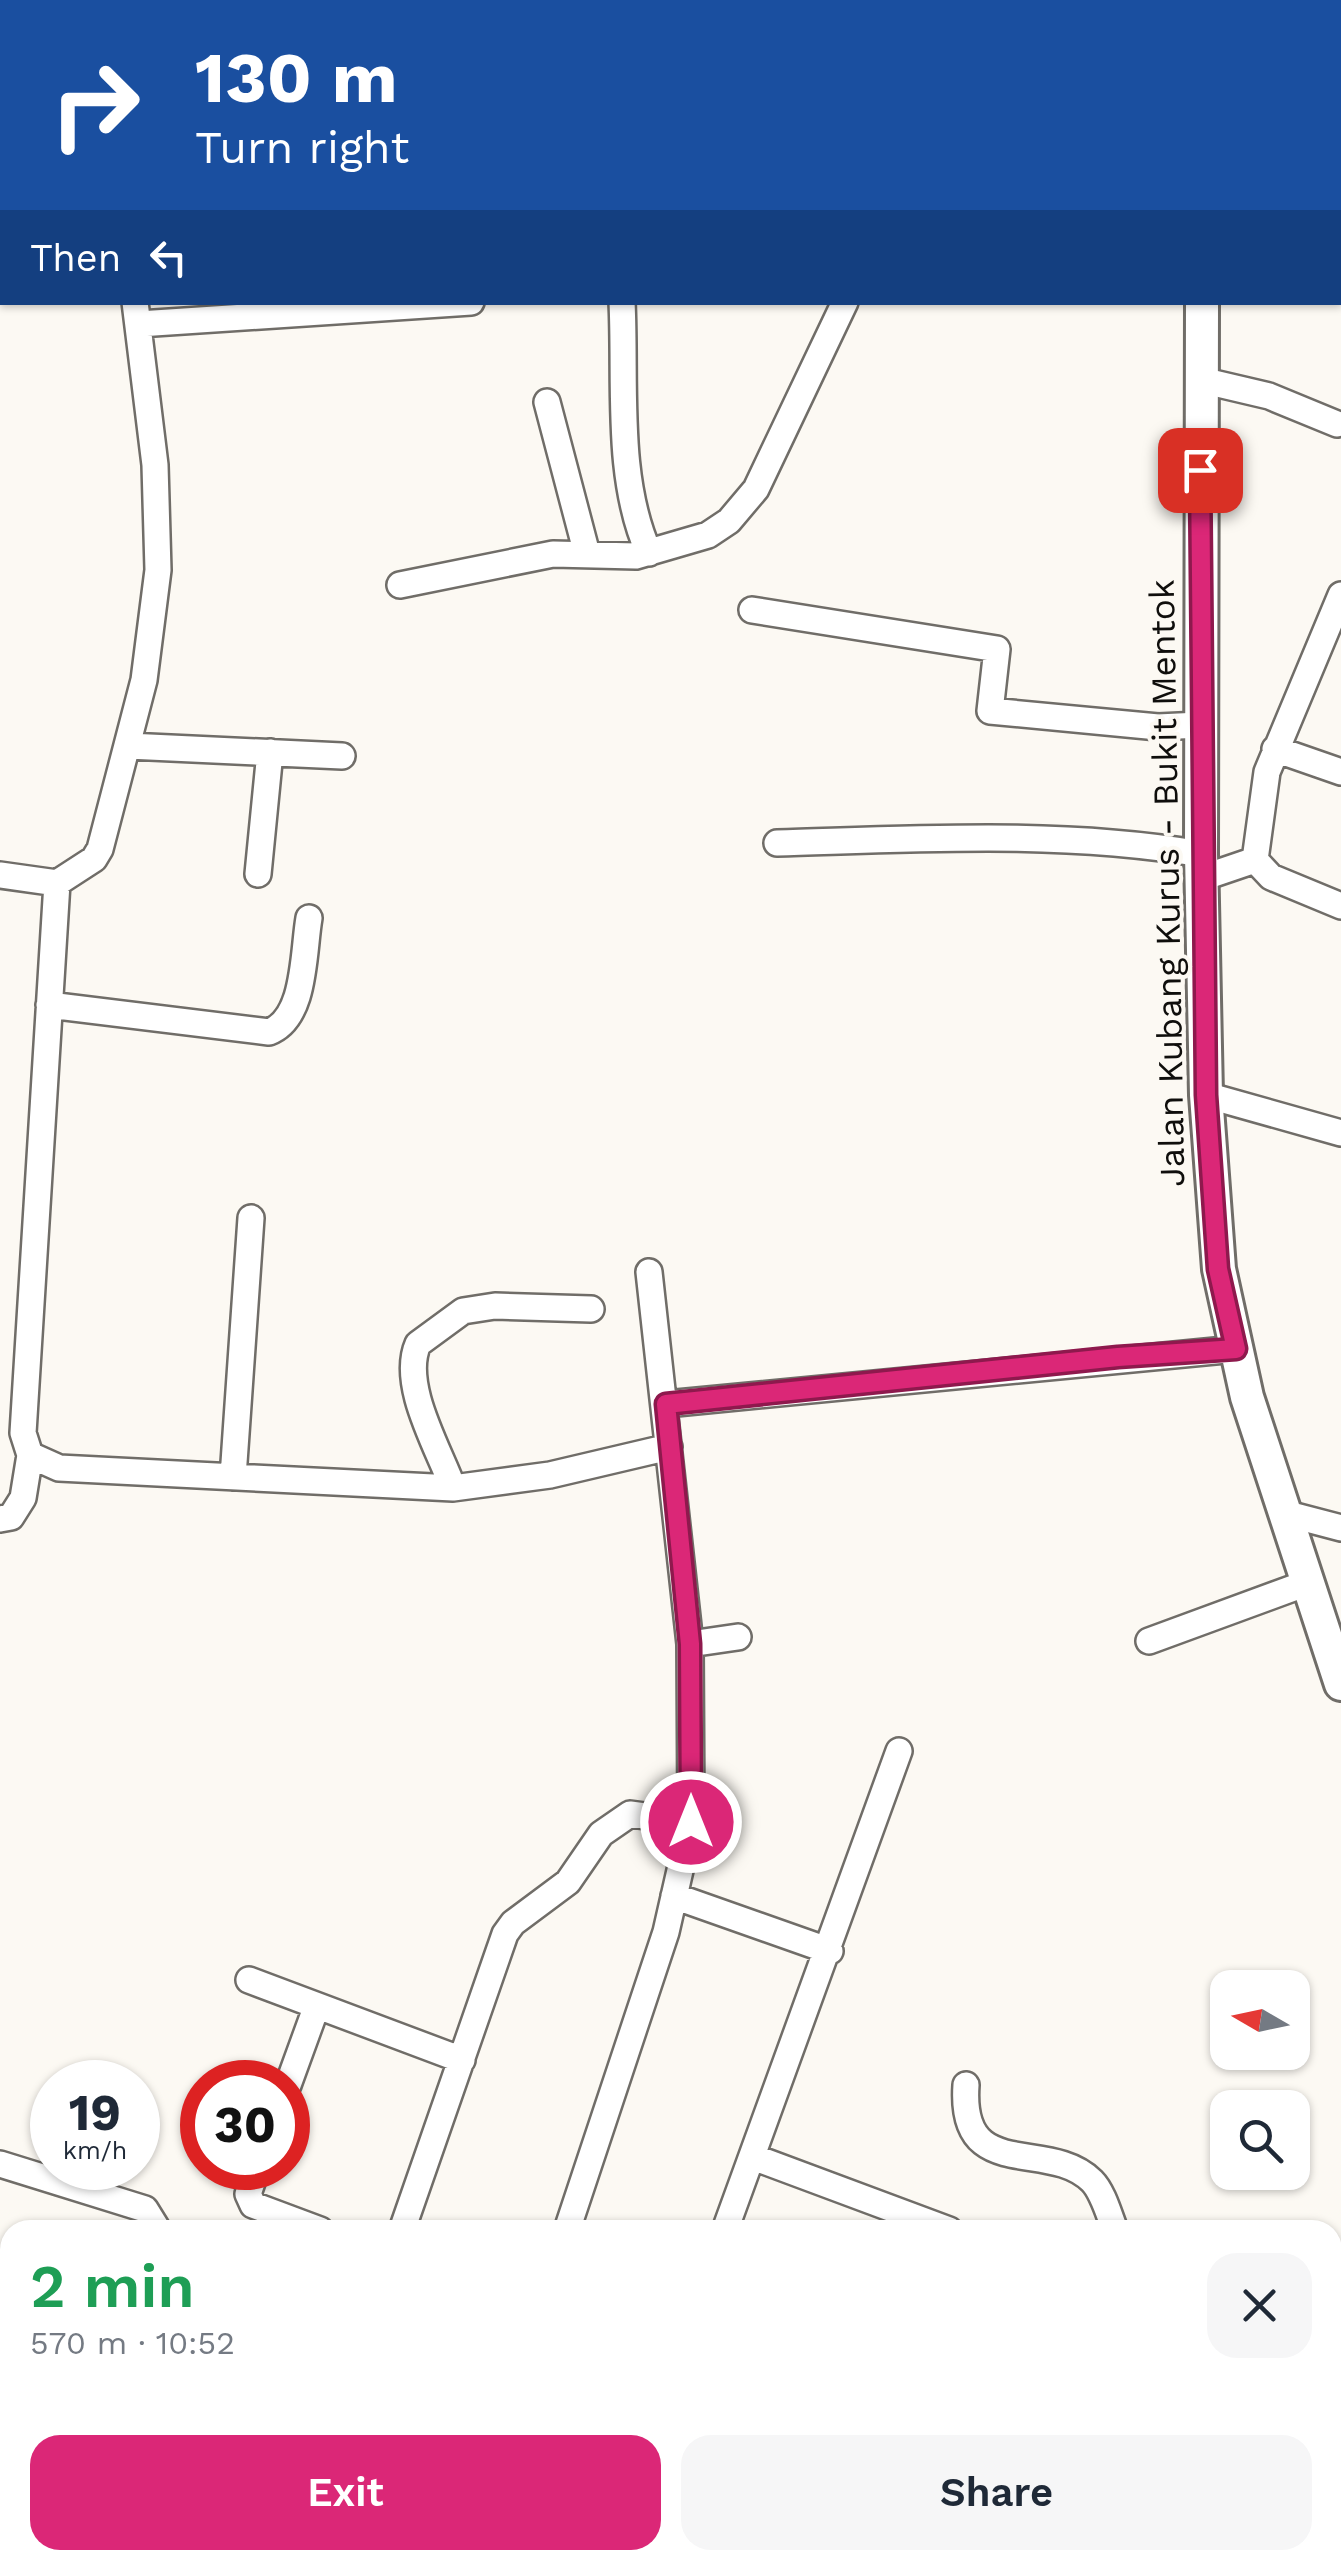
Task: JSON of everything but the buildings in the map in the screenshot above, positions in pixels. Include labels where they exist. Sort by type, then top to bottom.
[{"type":"main road","name":"Jalan Kubang Kurus - Bukit Mentok","points":[[1202,305],[1201,866],[1206,1095],[1218,1269],[1247,1397],[1341,1684]]},
{"type":"street","points":[[0,875],[56,883],[94,859],[128,746],[144,680],[158,570],[155,465],[137,313],[387,305]]},
{"type":"street","points":[[622,305],[628,469],[636,517],[649,554]]},
{"type":"street","points":[[400,585],[553,554],[649,554],[708,535],[744,505],[756,489],[844,305]]},
{"type":"street","points":[[1201,380],[1268,396],[1337,424]]},
{"type":"street","points":[[548,402],[587,554]]},
{"type":"street","points":[[1341,595],[1330,651],[1275,749],[1259,815],[1255,860],[1271,877],[1341,906]]},
{"type":"street","points":[[752,610],[997,648],[990,711],[1158,727],[1200,724]]},
{"type":"street","points":[[128,746],[342,756]]},
{"type":"street","points":[[1275,749],[1341,772]]},
{"type":"street","points":[[258,874],[270,752]]},
{"type":"street","points":[[776,843],[956,838],[1105,840],[1201,866],[1255,860]]},
{"type":"street","points":[[0,1519],[11,1517],[23,1498],[28,1463],[23,1433],[56,883]]},
{"type":"street","points":[[50,1006],[269,1032],[280,1028],[294,1005],[309,918]]},
{"type":"street","points":[[1206,1095],[1341,1133]]},
{"type":"street","points":[[233,1477],[251,1218]]},
{"type":"street","points":[[570,2220],[674,1896],[691,1822],[690,1644],[650,1272]]},
{"type":"street","points":[[453,1488],[419,1396],[413,1368],[418,1344],[462,1311],[494,1306],[591,1309]]},
{"type":"street","points":[[666,1404],[1118,1357],[1237,1355]]},
{"type":"street","points":[[28,1463],[59,1468],[453,1488],[550,1476],[669,1447]]},
{"type":"street","points":[[1284,1513],[1341,1528]]},
{"type":"street","points":[[1149,1641],[1307,1583]]},
{"type":"street","points":[[690,1644],[738,1638]]},
{"type":"street","points":[[729,2220],[900,1751]]},
{"type":"street","points":[[406,2220],[513,1923],[568,1882],[601,1834],[630,1814],[691,1822]]},
{"type":"street","points":[[674,1896],[830,1951]]},
{"type":"street","points":[[249,1980],[462,2060]]},
{"type":"street","points":[[297,2060],[316,2008]]},
{"type":"street","points":[[966,2085],[964,2115],[971,2132],[1008,2153],[1075,2170],[1092,2181],[1110,2220]]},
{"type":"street","points":[[753,2157],[897,2220]]},
{"type":"street","points":[[0,2164],[144,2209],[151,2220]]},
{"type":"street","points":[[249,2190],[258,2208],[292,2220]]},
{"type":"route","points":[[691,1822],[690,1644],[666,1404],[1118,1357],[1236,1349],[1218,1269],[1206,1095],[1200,470]]}]
